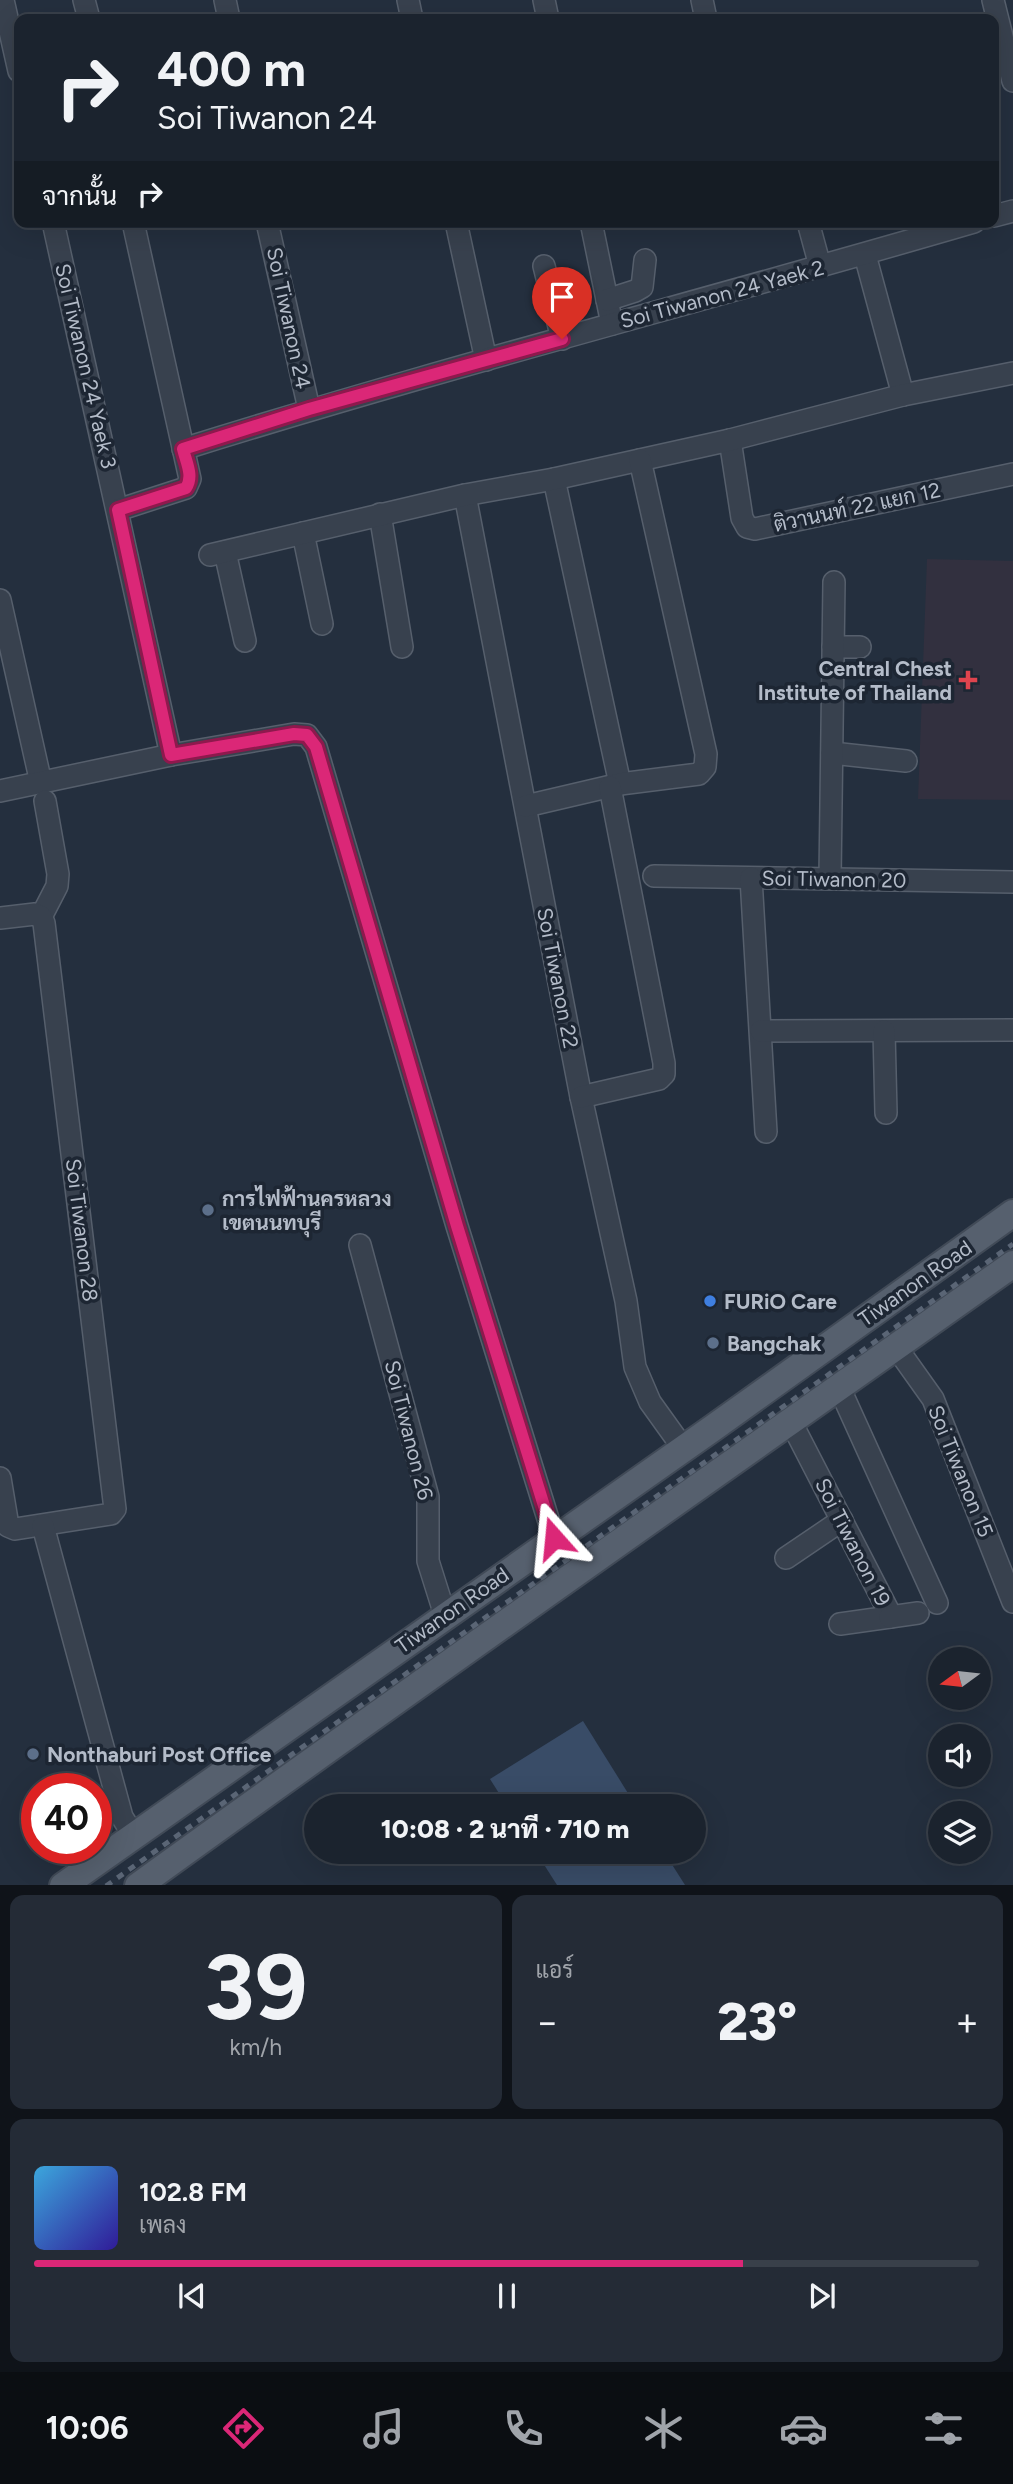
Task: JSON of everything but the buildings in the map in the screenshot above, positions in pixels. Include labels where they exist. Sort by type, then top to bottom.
[{"type":"main road","name":"Tiwanon Road","points":[[63,1885],[1013,1213]]},
{"type":"main road","name":"Tiwanon Road","points":[[138,1885],[1013,1264]]},
{"type":"main road","points":[[305,1714],[329,1748]]},
{"type":"street","points":[[3,0],[14,49]]},
{"type":"street","points":[[999,24],[1013,81]]},
{"type":"street","name":"Soi Tiwanon 24 Yaek 3","points":[[54,228],[118,510]]},
{"type":"street","points":[[134,228],[190,474],[190,482],[186,488],[118,510],[171,755]]},
{"type":"street","name":"Soi Tiwanon 24","points":[[183,449],[309,409],[268,228]]},
{"type":"street","points":[[457,228],[486,360]]},
{"type":"street","points":[[591,228],[612,324]]},
{"type":"street","points":[[810,228],[820,266]]},
{"type":"street","name":"Soi Tiwanon 24 Yaek 2","points":[[309,409],[866,255],[940,228]]},
{"type":"street","points":[[866,255],[903,395]]},
{"type":"street","points":[[607,300],[642,287],[645,260]]},
{"type":"street","points":[[544,267],[562,339]]},
{"type":"street","points":[[245,641],[217,553],[465,495],[554,479],[730,440],[903,395],[1013,373]]},
{"type":"street","name":"ติวานนท์ 22 แยก 12","points":[[730,440],[742,518],[747,527],[755,529],[1013,474]]},
{"type":"street","points":[[526,806],[615,786],[699,774],[705,767],[706,754],[640,460]]},
{"type":"street","points":[[554,479],[615,786],[664,1063],[664,1073],[659,1079],[581,1097]]},
{"type":"street","name":"Soi Tiwanon 22","points":[[465,495],[581,1097],[626,1301],[635,1367],[650,1402],[683,1448]]},
{"type":"street","points":[[380,514],[402,647]]},
{"type":"street","points":[[303,533],[322,624]]},
{"type":"street","points":[[830,878],[834,582]]},
{"type":"street","points":[[0,600],[43,792],[58,874],[57,886],[41,917],[35,914],[0,918]]},
{"type":"street","points":[[833,647],[860,647]]},
{"type":"street","points":[[0,791],[43,792],[171,755],[294,734],[307,735],[316,747],[457,1226],[554,1538]]},
{"type":"street","points":[[832,752],[906,761]]},
{"type":"street","name":"Soi Tiwanon 20","points":[[654,876],[1013,883]]},
{"type":"street","points":[[751,878],[766,1132]]},
{"type":"street","name":"Soi Tiwanon 28","points":[[0,1478],[8,1526],[15,1529],[110,1514],[115,1509],[116,1499],[41,917]]},
{"type":"street","points":[[761,1031],[1013,1030]]},
{"type":"street","points":[[884,1031],[886,1113]]},
{"type":"street","name":"Soi Tiwanon 26","points":[[360,1245],[428,1497],[428,1561],[445,1615]]},
{"type":"street","name":"Soi Tiwanon 15","points":[[896,1346],[933,1399],[1013,1602]]},
{"type":"street","points":[[839,1387],[928,1608],[890,1617]]},
{"type":"street","name":"Soi Tiwanon 19","points":[[791,1422],[890,1617],[840,1624]]},
{"type":"street","points":[[786,1558],[842,1520]]},
{"type":"street","points":[[43,1526],[122,1817],[134,1836]]},
{"type":"shaded area","name":"Central Chest Institute of Thailand","points":[[927,559],[1013,561],[1013,800],[918,799]]},
{"type":"water","points":[[583,1721],[629,1794],[499,1794],[490,1779]]},
{"type":"water","points":[[544,1864],[672,1864],[685,1885],[557,1885]]},
{"type":"railway","points":[[107,1885],[1013,1244]]},
{"type":"place","name":"Central Chest Institute of Thailand","points":[[968,680]]},
{"type":"place","name":"การไฟฟ้านครหลวง เขตนนทบุรี","points":[[208,1210]]},
{"type":"place","name":"FURiO Care","points":[[710,1301]]},
{"type":"place","name":"Bangchak","points":[[713,1343]]},
{"type":"place","name":"Nonthaburi Post Office","points":[[33,1754]]},
{"type":"route","points":[[554,1538],[457,1226],[316,747],[307,735],[294,734],[171,755],[118,510],[186,488],[190,482],[190,474],[183,449],[309,409],[562,339]]}]
